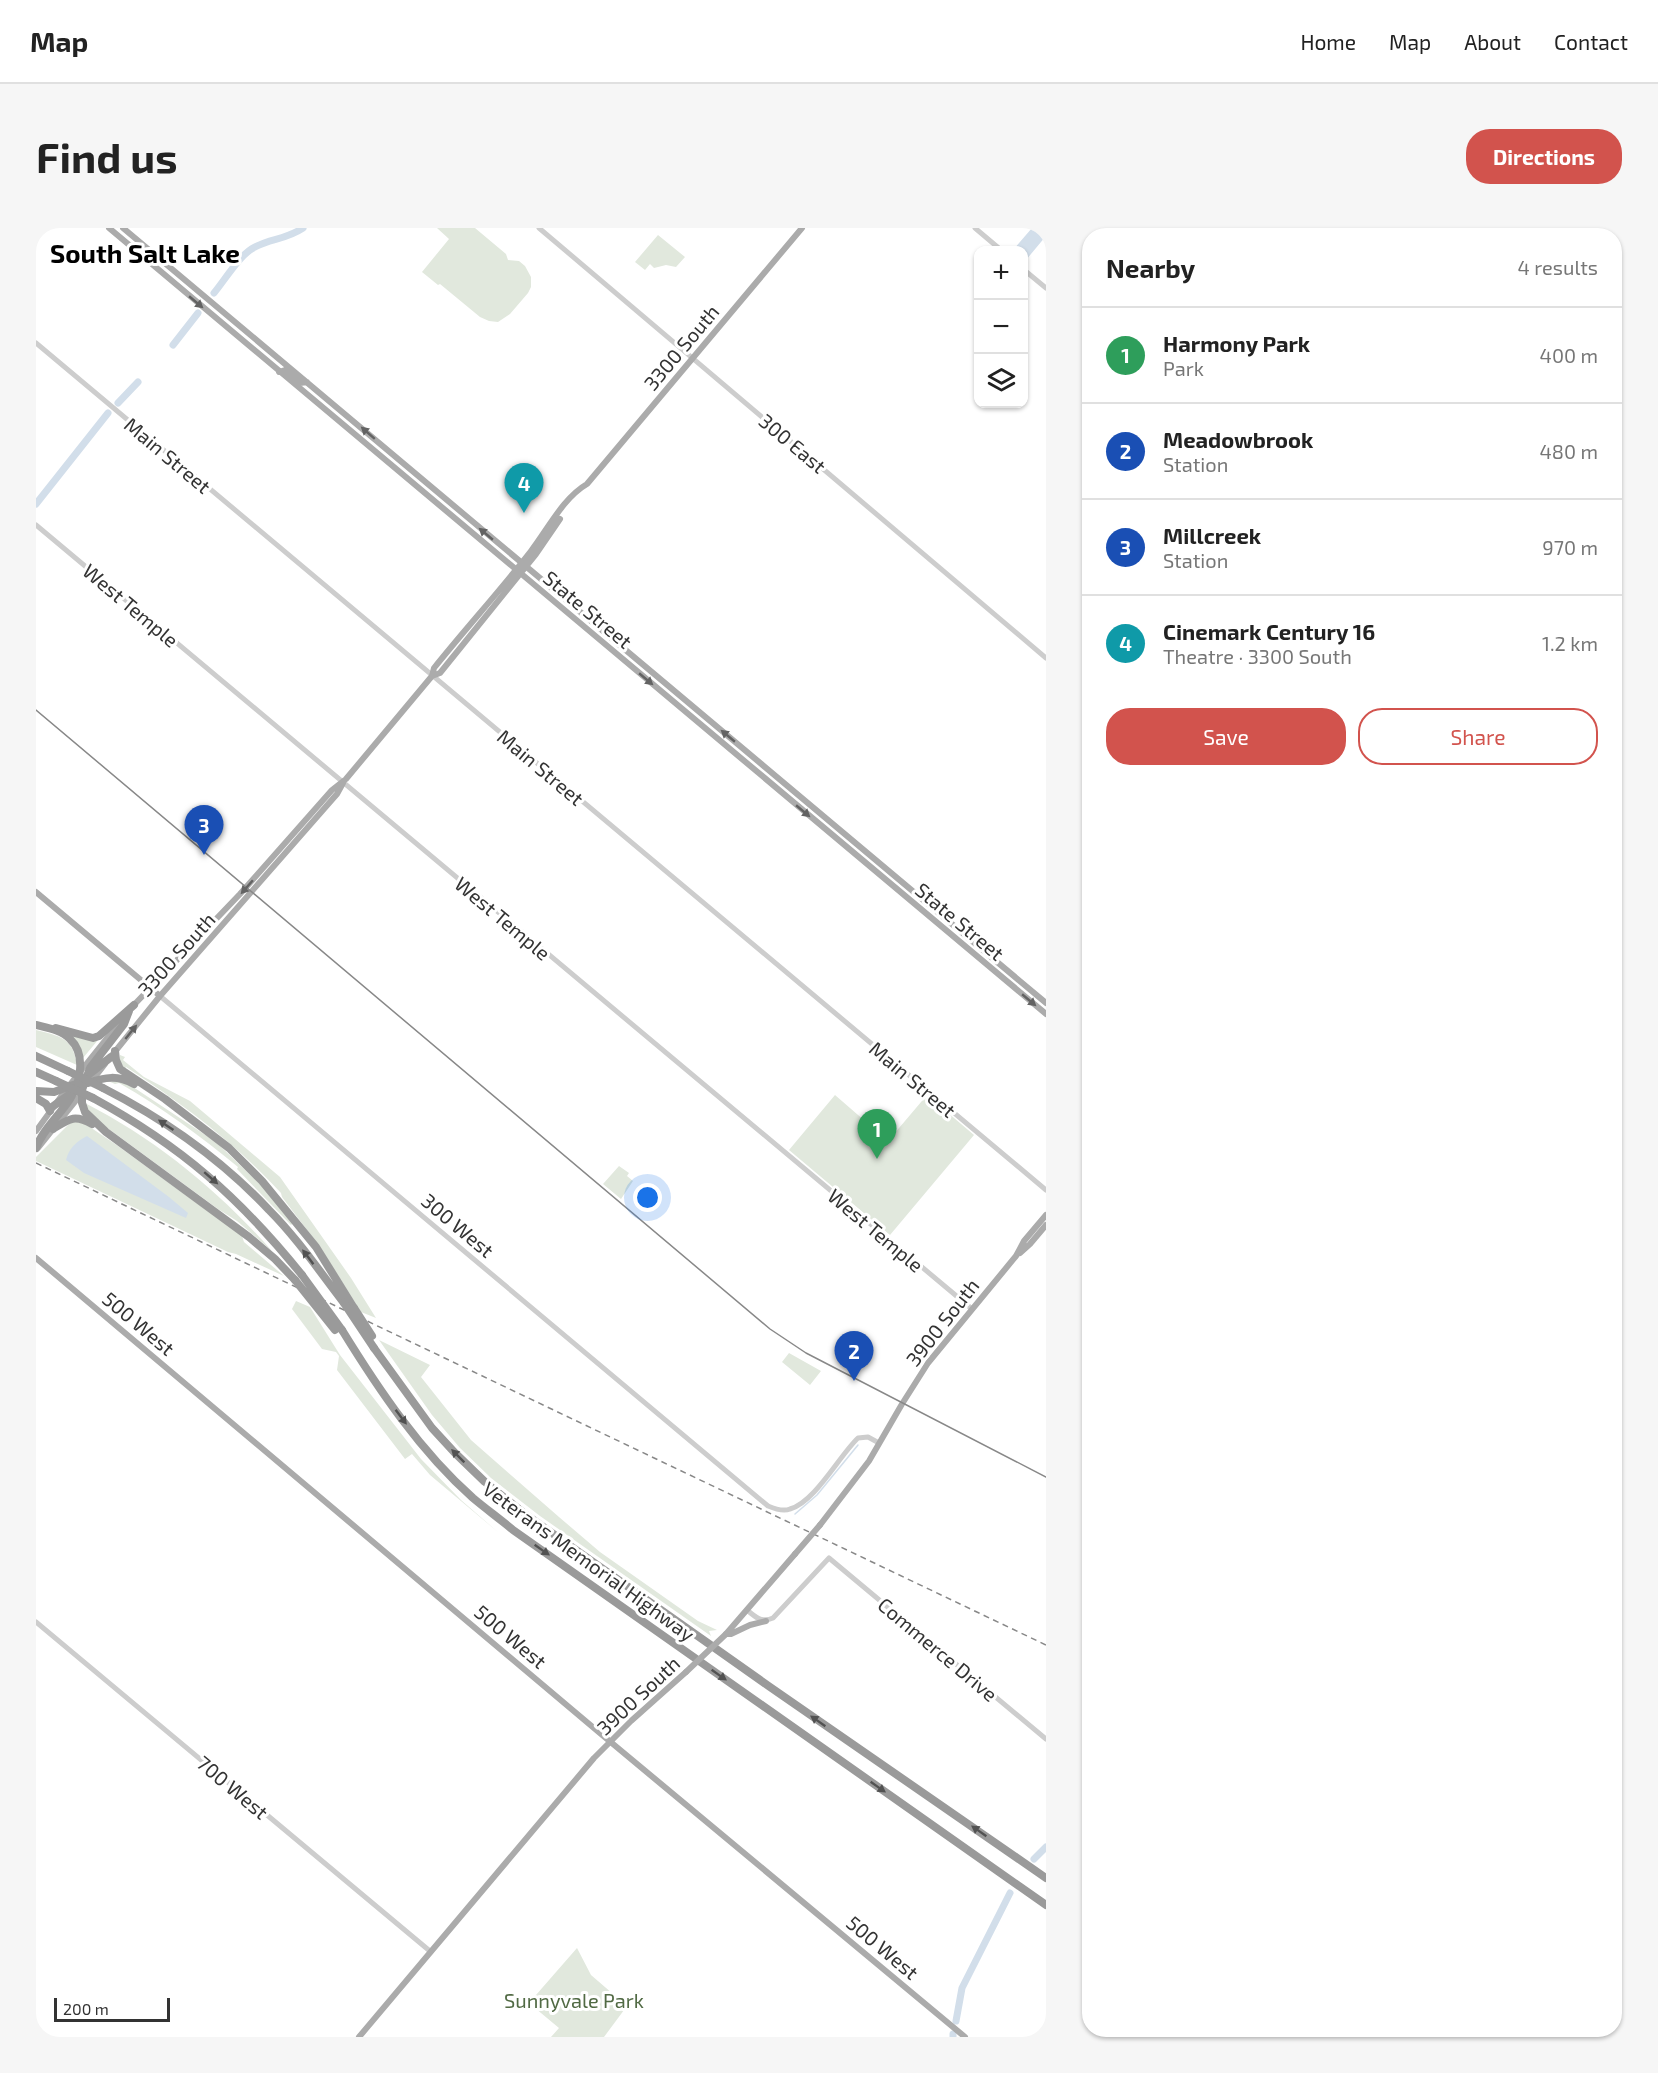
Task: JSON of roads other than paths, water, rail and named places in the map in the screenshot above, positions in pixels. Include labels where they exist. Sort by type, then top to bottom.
[{"type":"highway","points":[[36,1024],[66,1029],[93,1038],[101,1036],[116,1020],[132,1008]]},
{"type":"highway","points":[[36,1150],[40,1137],[124,1024],[132,1008]]},
{"type":"highway","points":[[36,1024],[69,1037],[76,1046],[85,1112],[106,1131],[299,1277]]},
{"type":"highway","points":[[36,1098],[51,1109],[113,1054],[120,1070],[191,1119],[239,1157],[276,1197],[316,1247],[376,1347]]},
{"type":"highway","name":"Veterans Memorial Highway","points":[[36,1056],[136,1105],[172,1128],[240,1181],[270,1210],[344,1303],[432,1428],[485,1482],[525,1514],[779,1694],[1046,1877]]},
{"type":"highway","name":"Veterans Memorial Highway","points":[[36,1072],[93,1098],[147,1130],[198,1167],[238,1202],[299,1277],[421,1443],[473,1498],[513,1530],[1046,1906]]},
{"type":"highway","points":[[36,1091],[50,1092],[110,1077],[124,1079],[191,1119]]},
{"type":"highway","points":[[53,1129],[68,1119],[75,1118],[106,1131]]},
{"type":"main road","name":"State Street","points":[[109,228],[1046,1014]]},
{"type":"main road","name":"State Street","points":[[123,228],[1046,1004]]},
{"type":"main road","name":"3300 South","points":[[113,1054],[160,996],[337,794],[343,783],[432,676],[440,673],[583,486],[802,228]]},
{"type":"main road","points":[[279,372],[285,370],[300,383],[307,382]]},
{"type":"main road","name":"3300 South","points":[[132,1008],[221,914],[332,790],[343,783]]},
{"type":"main road","name":"300 West","points":[[36,892],[160,996]]},
{"type":"main road","points":[[216,933],[221,914]]},
{"type":"main road","points":[[36,1150],[53,1129],[80,1084]]},
{"type":"main road","points":[[36,1131],[51,1109]]},
{"type":"main road","name":"3900 South","points":[[1016,1256],[1024,1241],[1046,1215]]},
{"type":"main road","name":"3900 South","points":[[359,2037],[579,1776],[610,1742],[726,1634],[820,1526],[857,1478],[928,1363],[1016,1256],[1046,1225]]},
{"type":"main road","name":"500 West","points":[[36,1258],[610,1742],[965,2037]]},
{"type":"main road","points":[[726,1634],[766,1620]]},
{"type":"street","name":"300 East","points":[[539,228],[1046,657]]},
{"type":"street","points":[[975,228],[996,246]]},
{"type":"street","points":[[1028,273],[1046,288]]},
{"type":"street","name":"Main Street","points":[[36,343],[1046,1190]]},
{"type":"street","name":"West Temple","points":[[36,525],[972,1309]]},
{"type":"street","name":"300 West","points":[[160,996],[761,1502],[779,1510],[789,1510],[800,1504],[821,1483],[856,1440],[868,1437],[879,1443]]},
{"type":"street","name":"Commerce Drive","points":[[766,1620],[779,1614],[829,1558],[1046,1739]]},
{"type":"street","points":[[747,1610],[759,1619],[766,1620]]},
{"type":"street","name":"700 West","points":[[36,1622],[430,1952]]},
{"type":"waterway","points":[[214,293],[249,250],[303,228]]},
{"type":"waterway","points":[[173,345],[198,313]]},
{"type":"waterway","points":[[118,403],[138,382]]},
{"type":"waterway","points":[[36,504],[108,413]]},
{"type":"waterway","points":[[795,1514],[817,1495],[858,1445]]},
{"type":"waterway","points":[[1034,1859],[1046,1847]]},
{"type":"waterway","points":[[956,2021],[962,1988],[1010,1893]]},
{"type":"tram line","points":[[36,710],[770,1329],[806,1353],[1046,1477]]},
{"type":"railway","points":[[36,1163],[1046,1645]]},
{"type":"place","name":"Cinemark Century 16","points":[[524,513]]},
{"type":"place","name":"Millcreek","points":[[204,855]]},
{"type":"place","name":"Harmony Park","points":[[877,1159]]},
{"type":"place","name":"Meadowbrook","points":[[854,1381]]},
{"type":"district","name":"South Salt Lake","points":[[145,252]]},
{"type":"park label","name":"Sunnyvale Park","points":[[574,2000]]}]
